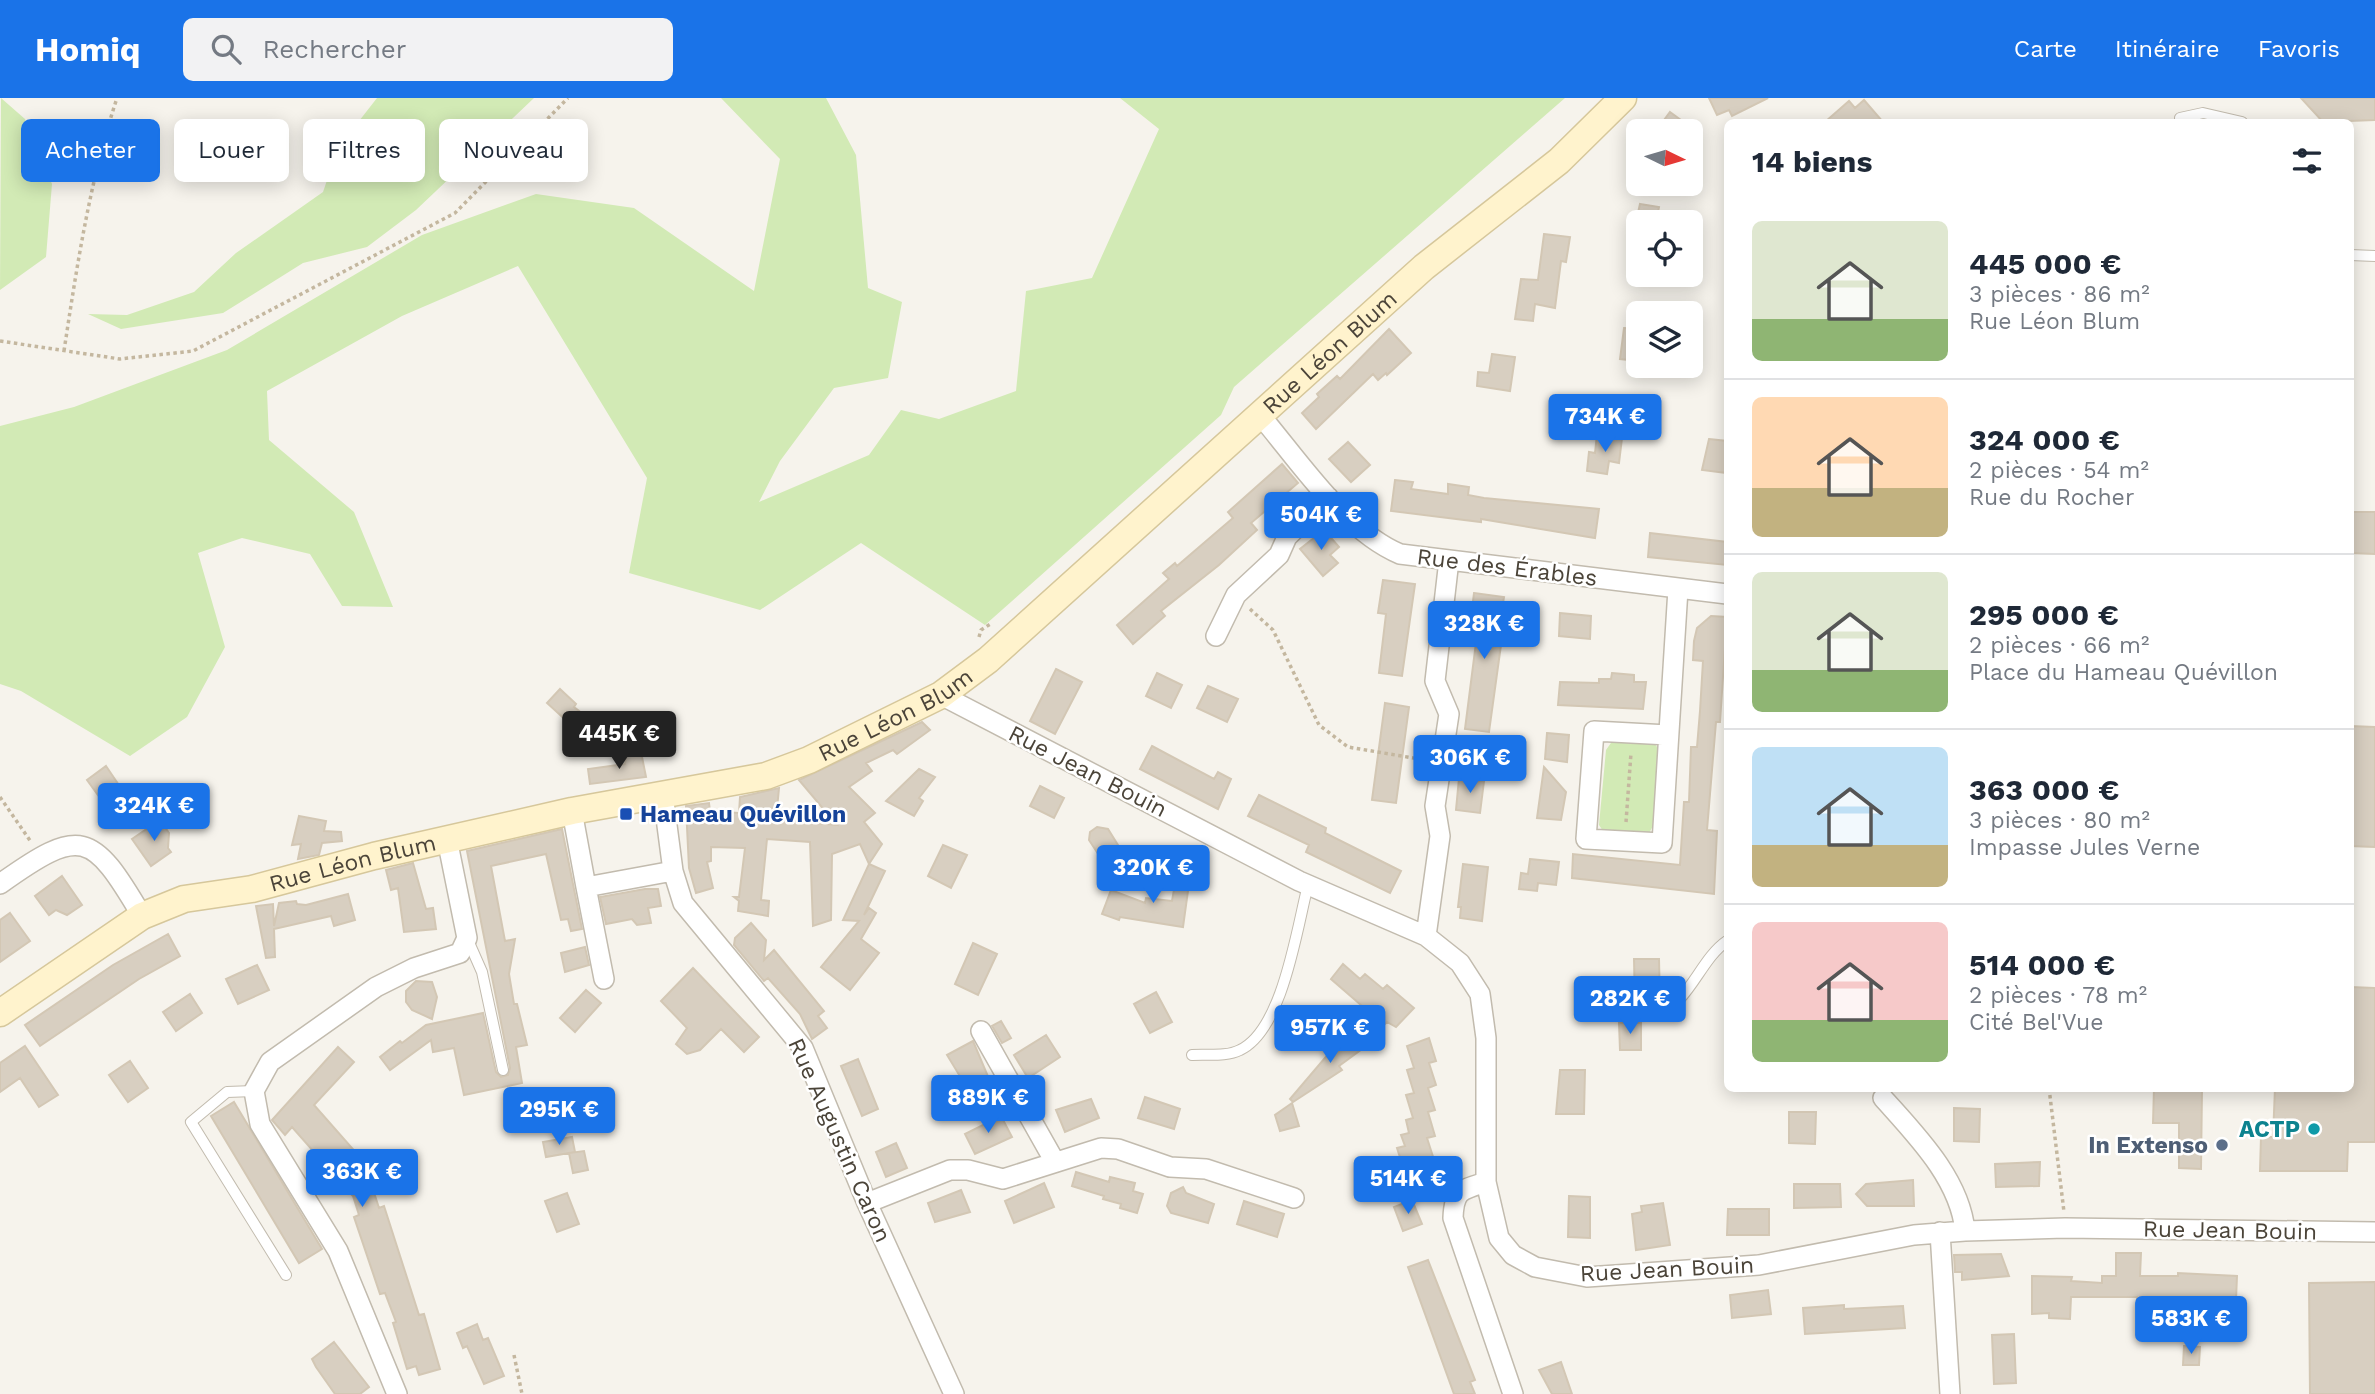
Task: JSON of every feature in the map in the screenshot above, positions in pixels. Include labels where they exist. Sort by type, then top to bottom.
[{"type":"street","name":"Rue Léon Blum","points":[[0,1013],[142,916],[184,899],[252,889],[447,839],[572,811],[766,776],[809,760],[941,695],[988,660],[1424,267],[1559,161],[1623,98]]},
{"type":"street","name":"Rue des Érables","points":[[1260,415],[1328,496],[1377,544],[1400,554],[1724,594]]},
{"type":"street","points":[[1216,636],[1236,595],[1279,555],[1287,537],[1328,496]]},
{"type":"street","points":[[1426,936],[1440,836],[1435,806],[1449,714],[1435,681],[1449,559]]},
{"type":"street","points":[[1668,735],[1594,731],[1586,839],[1662,843],[1678,589]]},
{"type":"street","name":"Rue Jean Bouin","points":[[941,695],[1308,885],[1426,936],[1460,963],[1480,994],[1486,1038],[1486,1182],[1499,1238],[1513,1255],[1535,1267],[1587,1277],[1759,1265],[1940,1232],[2065,1228],[2375,1232]]},
{"type":"street","name":"Rue Augustin Caron","points":[[663,794],[673,871],[683,903],[803,1048],[867,1203],[954,1394]]},
{"type":"street","points":[[572,811],[604,979]]},
{"type":"street","points":[[397,1394],[338,1251],[260,1124],[254,1091],[270,1062],[376,987],[414,968],[460,953],[467,938],[447,839]]},
{"type":"street","points":[[0,884],[41,855],[59,847],[73,845],[100,854],[120,879],[142,916]]},
{"type":"street","points":[[586,887],[673,871]]},
{"type":"street","points":[[981,1031],[1055,1162]]},
{"type":"street","points":[[1883,1098],[1942,1170],[1964,1214],[1965,1231]]},
{"type":"street","points":[[867,1203],[950,1170],[968,1170],[1003,1179],[1101,1148],[1118,1149],[1170,1167],[1206,1168],[1294,1198]]},
{"type":"street","points":[[1486,1182],[1461,1190],[1454,1200],[1454,1218],[1513,1394]]},
{"type":"street","points":[[1940,1232],[1950,1394]]},
{"type":"lane","points":[[2180,118],[2203,113],[2229,119]]},
{"type":"lane","points":[[2354,255],[2375,257]]},
{"type":"lane","points":[[1192,1055],[1228,1054],[1241,1049],[1255,1040],[1267,1024],[1281,988],[1308,885]]},
{"type":"lane","points":[[467,938],[482,972],[503,1070]]},
{"type":"lane","points":[[1655,1014],[1669,1011],[1716,948],[1724,943]]},
{"type":"lane","points":[[254,1091],[227,1092],[191,1122],[286,1275]]},
{"type":"path","points":[[64,351],[85,222],[102,145],[117,98]]},
{"type":"path","points":[[0,341],[120,359],[193,351],[455,213],[568,98]]},
{"type":"path","points":[[1236,595],[1273,630],[1319,724],[1348,747],[1417,757],[1441,767]]},
{"type":"path","points":[[1625,841],[1633,733]]},
{"type":"path","points":[[0,797],[41,855]]},
{"type":"path","points":[[2049,1092],[2065,1228]]},
{"type":"path","points":[[514,1355],[522,1394]]},
{"type":"green space","points":[[1,98],[25,119],[21,119],[21,182],[52,184],[46,257],[0,290]]},
{"type":"green space","points":[[377,98],[534,98],[512,119],[439,119],[439,182],[446,182],[416,210],[367,247],[303,263],[223,313],[121,329],[88,314],[127,315],[194,292],[236,253],[323,192],[326,182],[425,182],[425,119],[361,119]]},
{"type":"green space","points":[[721,98],[826,98],[856,155],[868,288],[902,302],[888,378],[834,388],[780,461],[759,502],[869,455],[901,410],[939,419],[1016,391],[1026,291],[1092,278],[1159,129],[1120,98],[1565,98],[1234,387],[1221,415],[985,625],[861,543],[760,610],[629,573],[647,478],[518,266],[402,316],[267,391],[269,440],[354,512],[393,607],[342,606],[310,554],[242,538],[198,553],[225,647],[187,717],[130,756],[21,691],[0,684],[0,426],[74,407],[227,350],[422,235],[536,194],[634,208],[754,291],[780,159]]},
{"type":"green space","points":[[1613,740],[1653,742],[1658,748],[1653,826],[1648,835],[1603,831],[1599,825],[1606,750]]},
{"type":"building","points":[[1709,98],[1768,98],[1732,116],[1729,110],[1717,115]]},
{"type":"building","points":[[2301,98],[2375,98],[2375,120],[2320,119]]},
{"type":"building","points":[[1864,100],[1880,119],[1828,119],[1849,101],[1855,108]]},
{"type":"building","points":[[1670,112],[1680,119],[1665,119]]},
{"type":"building","points":[[1640,204],[1659,207],[1658,210],[1639,210]]},
{"type":"building","points":[[1544,234],[1570,237],[1566,262],[1561,261],[1555,308],[1535,304],[1533,321],[1515,319],[1521,279],[1538,280]]},
{"type":"building","points":[[1624,328],[1626,328],[1626,360],[1620,359]]},
{"type":"building","points":[[1389,329],[1411,353],[1378,380],[1373,374],[1316,429],[1302,413],[1319,397],[1317,394],[1337,376],[1340,379]]},
{"type":"building","points":[[1492,354],[1515,357],[1510,391],[1477,386],[1478,372],[1489,373]]},
{"type":"building","points":[[1597,434],[1622,438],[1619,463],[1609,461],[1607,474],[1587,471],[1589,452],[1595,453]]},
{"type":"building","points":[[1709,439],[1724,441],[1724,473],[1702,470]]},
{"type":"building","points":[[1348,442],[1370,465],[1351,482],[1329,459]]},
{"type":"building","points":[[1282,464],[1298,483],[1251,523],[1257,530],[1219,565],[1161,611],[1165,616],[1133,644],[1117,625],[1169,579],[1163,573],[1175,563],[1177,566],[1233,518],[1228,512]]},
{"type":"building","points":[[1395,480],[1413,482],[1411,489],[1448,494],[1448,484],[1469,487],[1468,495],[1484,498],[1599,509],[1595,538],[1481,519],[1481,522],[1391,511]]},
{"type":"building","points":[[2354,512],[2375,512],[2375,554],[2354,553]]},
{"type":"building","points":[[1324,530],[1339,547],[1330,555],[1338,563],[1323,576],[1300,549]]},
{"type":"building","points":[[1650,533],[1724,542],[1724,565],[1648,557]]},
{"type":"building","points":[[1383,580],[1415,584],[1402,676],[1379,673],[1386,614],[1378,613]]},
{"type":"building","points":[[1474,593],[1504,597],[1496,644],[1501,645],[1489,732],[1465,729],[1478,627],[1470,626]]},
{"type":"building","points":[[1560,613],[1591,616],[1590,639],[1559,636]]},
{"type":"building","points":[[1711,616],[1724,617],[1720,722],[1716,722],[1707,830],[1717,831],[1714,894],[1572,878],[1573,854],[1680,865],[1684,802],[1689,802],[1691,747],[1697,747],[1700,711],[1703,661],[1693,660],[1697,628]]},
{"type":"building","points":[[1056,669],[1082,682],[1055,734],[1030,721]]},
{"type":"building","points":[[1157,673],[1182,685],[1171,708],[1146,696]]},
{"type":"building","points":[[1612,673],[1634,675],[1634,682],[1646,682],[1643,709],[1558,705],[1560,682],[1599,683],[1599,679],[1611,679]]},
{"type":"building","points":[[1208,686],[1238,699],[1227,722],[1197,708]]},
{"type":"building","points":[[560,689],[576,704],[574,707],[579,711],[569,723],[547,703]]},
{"type":"building","points":[[1385,703],[1409,707],[1396,803],[1372,800]]},
{"type":"building","points":[[922,722],[930,730],[897,754],[893,750],[866,763],[872,771],[849,787],[875,813],[864,822],[882,844],[869,864],[860,844],[832,854],[831,920],[813,926],[810,842],[767,839],[761,900],[769,901],[768,916],[738,911],[739,901],[734,897],[739,897],[745,848],[711,847],[711,861],[707,862],[713,888],[696,893],[689,868],[686,806],[709,803],[710,811],[739,813],[740,797],[779,788],[776,819],[837,825],[799,780]]},
{"type":"building","points":[[2354,726],[2375,727],[2375,847],[2354,846]]},
{"type":"building","points":[[1547,733],[1569,735],[1567,762],[1545,759]]},
{"type":"building","points":[[1152,746],[1214,779],[1218,772],[1231,779],[1218,809],[1140,769]]},
{"type":"building","points":[[641,752],[646,777],[590,784],[588,769],[625,764],[626,755]]},
{"type":"building","points":[[106,766],[129,800],[111,813],[87,780]]},
{"type":"building","points":[[1544,767],[1566,792],[1561,820],[1537,818]]},
{"type":"building","points":[[919,769],[935,777],[919,798],[923,801],[914,816],[886,801]]},
{"type":"building","points":[[1459,778],[1484,781],[1480,813],[1456,810]]},
{"type":"building","points":[[1040,786],[1064,798],[1054,818],[1030,806]]},
{"type":"building","points":[[1259,795],[1326,828],[1325,833],[1401,871],[1390,893],[1306,852],[1309,845],[1248,816]]},
{"type":"building","points":[[299,816],[326,821],[324,831],[341,832],[342,841],[322,843],[319,855],[298,859],[301,844],[292,845]]},
{"type":"building","points":[[160,820],[169,833],[168,848],[171,852],[151,866],[132,839]]},
{"type":"building","points":[[1097,827],[1108,829],[1131,866],[1114,878],[1089,840],[1090,832]]},
{"type":"building","points":[[562,829],[582,929],[571,931],[568,919],[561,920],[546,854],[491,866],[505,941],[515,939],[509,974],[514,1004],[517,1004],[527,1045],[516,1047],[522,1083],[464,1095],[454,1048],[433,1052],[431,1040],[390,1070],[380,1057],[426,1025],[483,1013],[496,1072],[501,1077],[508,1075],[510,1068],[467,851]]},
{"type":"building","points":[[943,845],[967,855],[951,888],[928,876]]},
{"type":"building","points":[[1530,859],[1559,862],[1556,885],[1538,883],[1537,891],[1519,889],[1521,873],[1528,874]]},
{"type":"building","points":[[413,863],[426,909],[433,908],[436,929],[404,932],[398,888],[391,890],[386,870]]},
{"type":"building","points":[[869,864],[885,871],[864,915],[869,908],[876,913],[861,939],[879,953],[850,990],[821,967],[859,921],[843,920]]},
{"type":"building","points":[[1463,864],[1488,867],[1482,921],[1460,918],[1461,907],[1458,907]]},
{"type":"building","points":[[1178,867],[1191,869],[1183,927],[1120,917],[1119,920],[1102,914],[1111,890],[1145,903],[1146,898],[1172,901]]},
{"type":"building","points":[[62,876],[82,905],[67,915],[56,910],[49,915],[35,896]]},
{"type":"building","points":[[658,889],[661,906],[648,908],[651,923],[637,925],[632,919],[606,924],[600,897]]},
{"type":"building","points":[[348,894],[355,920],[334,926],[331,916],[274,929],[275,957],[266,958],[256,906],[273,904],[274,926],[279,903],[296,901],[297,904],[306,905]]},
{"type":"building","points":[[10,913],[30,941],[0,962],[0,920]]},
{"type":"building","points":[[751,923],[766,940],[764,960],[774,950],[824,1011],[818,1016],[827,1028],[812,1039],[800,1014],[768,978],[764,981],[734,945],[735,938]]},
{"type":"building","points":[[168,934],[180,956],[139,979],[40,1046],[25,1025],[113,965]]},
{"type":"building","points":[[973,943],[997,954],[978,995],[955,984]]},
{"type":"building","points":[[585,947],[589,965],[565,972],[561,953]]},
{"type":"building","points":[[1634,959],[1659,959],[1660,1004],[1635,1005]]},
{"type":"building","points":[[1343,964],[1360,979],[1365,974],[1383,989],[1387,985],[1414,1008],[1396,1027],[1387,1022],[1384,1025],[1331,979]]},
{"type":"building","points":[[257,965],[269,990],[238,1004],[226,979]]},
{"type":"building","points":[[693,968],[759,1037],[744,1052],[721,1029],[700,1050],[687,1054],[676,1044],[687,1028],[661,1001]]},
{"type":"building","points":[[416,981],[432,982],[437,997],[432,1019],[412,1010],[406,1002],[406,991]]},
{"type":"building","name":"ACTP","points":[[2354,987],[2375,988],[2375,1142],[2348,1142],[2347,1171],[2260,1171],[2261,1137],[2273,1137],[2275,1092],[2354,1092]]},
{"type":"building","points":[[586,990],[601,1003],[575,1032],[560,1018]]},
{"type":"building","points":[[1156,992],[1172,1022],[1150,1033],[1134,1004]]},
{"type":"building","points":[[190,994],[202,1013],[176,1031],[163,1012]]},
{"type":"building","points":[[1001,1021],[1011,1038],[1002,1043],[992,1026]]},
{"type":"building","points":[[1619,1023],[1641,1023],[1641,1050],[1620,1050]]},
{"type":"building","points":[[1347,1032],[1362,1049],[1339,1066],[1342,1070],[1293,1102],[1290,1099]]},
{"type":"building","points":[[1046,1035],[1060,1057],[1028,1078],[1014,1055]]},
{"type":"building","points":[[1429,1038],[1436,1061],[1429,1063],[1436,1085],[1428,1088],[1435,1110],[1428,1112],[1435,1136],[1427,1138],[1437,1169],[1407,1179],[1397,1148],[1405,1146],[1401,1135],[1409,1133],[1406,1120],[1413,1118],[1406,1095],[1414,1093],[1407,1070],[1414,1068],[1407,1046]]},
{"type":"building","points":[[973,1041],[992,1086],[972,1096],[947,1055]]},
{"type":"building","points":[[25,1046],[58,1095],[39,1107],[20,1078],[0,1092],[0,1063]]},
{"type":"building","points":[[338,1047],[354,1062],[314,1105],[374,1173],[369,1177],[379,1208],[384,1206],[419,1315],[424,1314],[440,1369],[419,1375],[416,1366],[407,1369],[393,1323],[396,1322],[385,1293],[380,1294],[354,1217],[359,1215],[353,1196],[292,1127],[285,1135],[272,1120]]},
{"type":"building","points":[[858,1059],[878,1109],[862,1116],[841,1066]]},
{"type":"building","points":[[130,1061],[148,1088],[128,1102],[109,1075]]},
{"type":"building","points":[[1560,1070],[1585,1070],[1584,1114],[1556,1114]]},
{"type":"building","points":[[2154,1092],[2202,1092],[2201,1169],[2179,1168],[2179,1123],[2153,1123]]},
{"type":"building","points":[[1145,1097],[1180,1109],[1174,1129],[1138,1118]]},
{"type":"building","points":[[1091,1099],[1099,1118],[1065,1132],[1056,1110]]},
{"type":"building","points":[[234,1102],[322,1249],[299,1263],[211,1116]]},
{"type":"building","points":[[1292,1103],[1299,1126],[1280,1131],[1275,1115]]},
{"type":"building","points":[[1954,1108],[1980,1109],[1979,1142],[1954,1141]]},
{"type":"building","points":[[1789,1112],[1816,1112],[1815,1144],[1789,1143]]},
{"type":"building","points":[[1001,1116],[1012,1137],[975,1154],[965,1134]]},
{"type":"building","points":[[572,1137],[575,1152],[546,1157],[543,1142]]},
{"type":"building","points":[[896,1143],[907,1168],[886,1177],[876,1152]]},
{"type":"building","points":[[584,1151],[588,1170],[573,1173],[569,1153]]},
{"type":"building","points":[[2040,1162],[2039,1186],[1996,1187],[1995,1164]]},
{"type":"building","points":[[1076,1172],[1109,1182],[1110,1177],[1135,1183],[1133,1191],[1143,1194],[1137,1213],[1120,1208],[1121,1204],[1103,1199],[1104,1196],[1072,1186]]},
{"type":"building","points":[[1913,1180],[1914,1206],[1867,1206],[1856,1194],[1866,1184]]},
{"type":"building","points":[[1044,1183],[1054,1207],[1014,1223],[1005,1201]]},
{"type":"building","points":[[1794,1184],[1840,1184],[1841,1207],[1794,1208]]},
{"type":"building","points":[[1183,1187],[1186,1193],[1214,1204],[1208,1223],[1171,1213],[1167,1206],[1171,1193]]},
{"type":"building","points":[[961,1190],[970,1212],[935,1222],[928,1203]]},
{"type":"building","points":[[567,1193],[579,1224],[557,1232],[545,1201]]},
{"type":"building","points":[[1569,1196],[1590,1197],[1590,1238],[1568,1237]]},
{"type":"building","points":[[1412,1200],[1422,1224],[1403,1231],[1394,1207]]},
{"type":"building","points":[[1244,1201],[1284,1214],[1277,1237],[1237,1224]]},
{"type":"building","points":[[1663,1203],[1670,1245],[1636,1250],[1632,1214],[1642,1212],[1641,1206]]},
{"type":"building","points":[[1728,1209],[1769,1209],[1769,1235],[1727,1235]]},
{"type":"building","points":[[2116,1253],[2141,1253],[2140,1276],[2178,1276],[2178,1273],[2237,1276],[2236,1300],[2187,1298],[2187,1304],[2166,1304],[2137,1301],[2137,1297],[2071,1297],[2070,1319],[2049,1318],[2049,1313],[2032,1314],[2032,1276],[2072,1277],[2071,1281],[2102,1283],[2102,1276],[2116,1276]]},
{"type":"building","points":[[2001,1254],[2009,1276],[1962,1280],[1962,1272],[1955,1272],[1954,1255]]},
{"type":"building","points":[[1428,1260],[1475,1380],[1470,1382],[1475,1394],[1454,1394],[1408,1267]]},
{"type":"building","points":[[2375,1282],[2375,1394],[2310,1394],[2309,1283]]},
{"type":"building","points":[[1768,1290],[1771,1314],[1732,1318],[1730,1295]]},
{"type":"building","points":[[1844,1305],[1844,1309],[1903,1306],[1905,1328],[1805,1334],[1803,1308]]},
{"type":"building","points":[[477,1324],[483,1340],[488,1338],[504,1376],[484,1384],[467,1346],[463,1348],[457,1333]]},
{"type":"building","points":[[2014,1334],[2016,1383],[1994,1384],[1992,1335]]},
{"type":"building","points":[[334,1342],[369,1387],[360,1394],[335,1394],[312,1359]]},
{"type":"building","points":[[2184,1346],[2200,1347],[2199,1365],[2183,1365]]},
{"type":"building","points":[[1561,1362],[1572,1394],[1552,1394],[1539,1370]]},
{"type":"place","name":"Hameau Quévillon","points":[[626,814]]},
{"type":"place","name":"ACTP","points":[[2314,1129]]},
{"type":"place","name":"In Extenso","points":[[2222,1145]]}]
